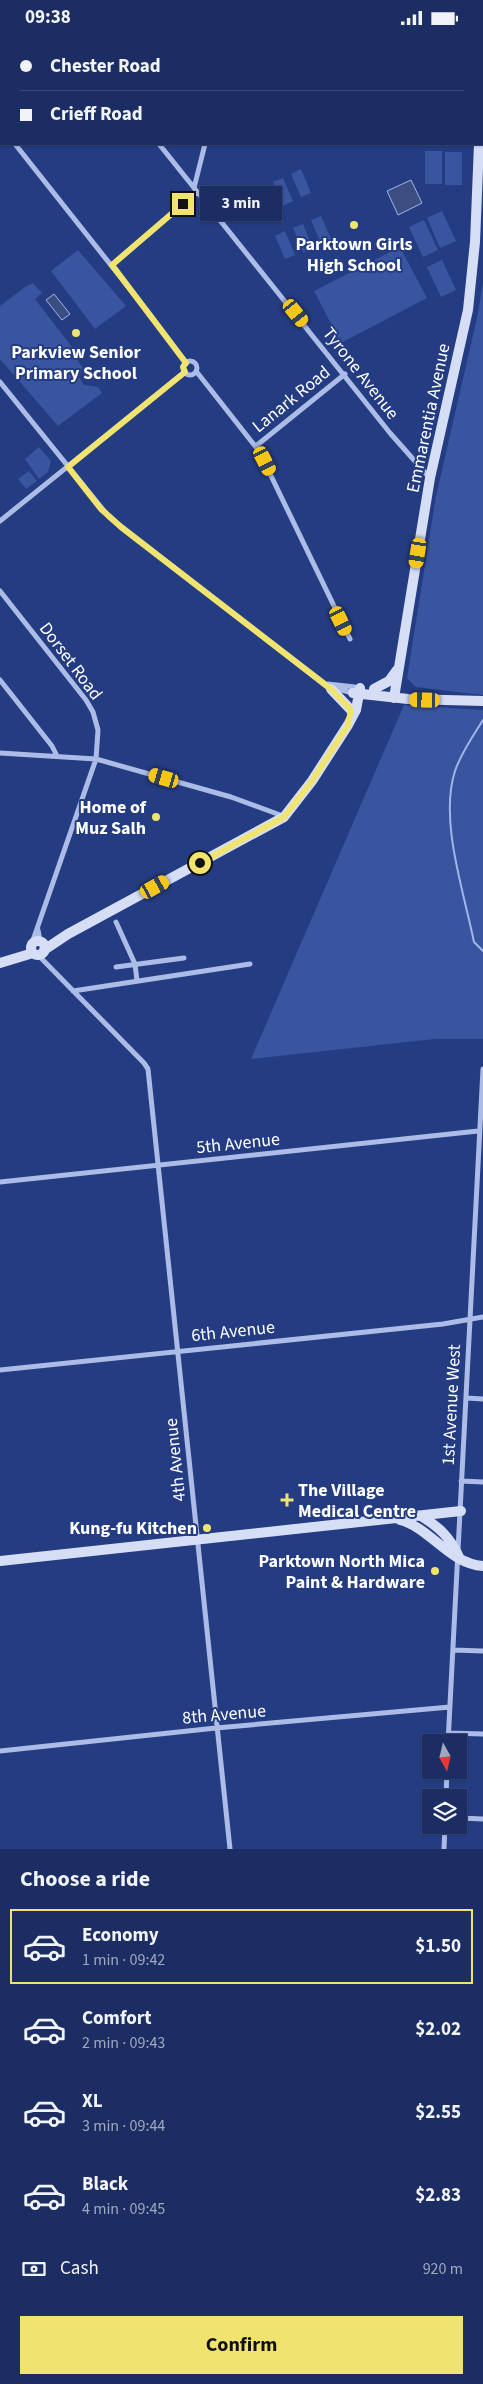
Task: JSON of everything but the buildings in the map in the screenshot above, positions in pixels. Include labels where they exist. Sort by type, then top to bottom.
[{"type":"street","points":[[16,145],[112,265],[186,363]]},
{"type":"street","name":"Tyrone Avenue","points":[[160,145],[345,374],[390,433],[430,478]]},
{"type":"street","points":[[112,265],[196,190],[205,145]]},
{"type":"street","name":"Emmarentia Avenue","points":[[394,695],[430,478],[468,311],[476,242],[478,145]]},
{"type":"street","points":[[186,363],[194,363],[196,371],[256,446],[273,477],[350,639]]},
{"type":"street","points":[[185,372],[183,367],[186,363]]},
{"type":"street","points":[[185,372],[192,375],[196,371]]},
{"type":"street","points":[[0,521],[185,372]]},
{"type":"street","name":"Lanark Road","points":[[256,446],[345,374]]},
{"type":"street","points":[[0,382],[101,509],[121,527],[354,708]]},
{"type":"street","name":"Dorset Road","points":[[0,591],[90,706],[98,730],[99,745],[96,759],[38,927],[38,948]]},
{"type":"street","points":[[374,689],[389,681],[399,667]]},
{"type":"street","points":[[0,680],[57,755]]},
{"type":"street","points":[[327,686],[383,696]]},
{"type":"street","points":[[327,686],[357,690],[374,689],[394,695],[443,700],[483,701]]},
{"type":"street","points":[[0,963],[68,934],[284,817],[312,781],[350,721],[357,690]]},
{"type":"street","points":[[354,708],[383,696],[394,695]]},
{"type":"street","points":[[0,753],[57,755],[96,759],[232,797],[284,817]]},
{"type":"street","points":[[116,922],[135,964],[138,981]]},
{"type":"street","points":[[38,948],[49,967],[73,991],[250,964]]},
{"type":"street","points":[[116,967],[184,959]]},
{"type":"street","name":"4th Avenue","points":[[73,991],[148,1069],[230,1849]]},
{"type":"street","name":"1st Avenue West","points":[[449,1733],[469,1319],[481,1145],[478,1131],[483,1069]]},
{"type":"street","name":"5th Avenue","points":[[0,1182],[478,1131]]},
{"type":"street","points":[[475,1230],[483,1230]]},
{"type":"street","name":"6th Avenue","points":[[0,1370],[483,1317]]},
{"type":"street","points":[[466,1398],[483,1399]]},
{"type":"street","points":[[461,1481],[483,1482]]},
{"type":"street","points":[[0,1561],[460,1511]]},
{"type":"street","points":[[421,1516],[442,1530],[453,1542],[459,1557]]},
{"type":"street","points":[[394,1519],[412,1524],[447,1552],[474,1564],[483,1565]]},
{"type":"street","points":[[453,1650],[483,1651]]},
{"type":"street","name":"8th Avenue","points":[[0,1751],[216,1728],[450,1707]]},
{"type":"street","points":[[449,1733],[483,1735]]},
{"type":"street","points":[[467,1818],[483,1819]]},
{"type":"street","points":[[444,1849],[445,1834]]},
{"type":"shaded area","points":[[425,151],[442,151],[442,184],[425,184]]},
{"type":"shaded area","points":[[445,152],[462,152],[462,185],[445,185]]},
{"type":"shaded area","points":[[301,169],[311,193],[301,197],[291,174]]},
{"type":"shaded area","points":[[283,178],[293,201],[283,206],[273,182]]},
{"type":"shaded area","points":[[411,180],[422,203],[398,215],[387,191]]},
{"type":"shaded area","points":[[266,186],[276,209],[266,214],[256,190]]},
{"type":"shaded area","points":[[442,211],[456,241],[440,248],[427,218]]},
{"type":"shaded area","points":[[321,216],[331,239],[321,244],[311,220]]},
{"type":"shaded area","points":[[424,220],[438,250],[423,257],[409,227]]},
{"type":"shaded area","points":[[303,224],[313,248],[303,252],[293,228]]},
{"type":"shaded area","points":[[285,231],[295,255],[285,259],[275,236]]},
{"type":"shaded area","points":[[400,247],[427,298],[341,343],[314,291]]},
{"type":"shaded area","points":[[78,250],[126,306],[95,329],[51,271]]},
{"type":"shaded area","points":[[442,260],[456,290],[441,297],[427,267]]},
{"type":"shaded area","points":[[33,283],[42,293],[35,299],[79,356],[76,358],[83,368],[79,377],[84,385],[98,387],[102,393],[58,426],[0,359],[0,306]]},
{"type":"shaded area","points":[[483,283],[482,695],[416,687],[407,678],[436,496],[477,318]]},
{"type":"shaded area","points":[[54,294],[70,314],[62,320],[46,300]]},
{"type":"shaded area","points":[[39,447],[51,461],[48,472],[39,479],[25,459]]},
{"type":"shaded area","points":[[29,471],[37,481],[26,489],[18,479]]},
{"type":"shaded area","points":[[404,705],[483,710],[483,1039],[434,1039],[251,1059]]},
{"type":"waterway","points":[[483,720],[464,751],[455,771],[451,790],[450,811],[451,833],[459,879],[474,942],[483,951]]},
{"type":"place","name":"Parktown Girls High School","points":[[354,225]]},
{"type":"place","name":"Parkview Senior Primary School","points":[[76,333]]},
{"type":"place","name":"Home of Muz Salh","points":[[156,817]]},
{"type":"place","name":"The Village Medical Centre","points":[[287,1500]]},
{"type":"place","name":"Kung-fu Kitchen","points":[[207,1528]]},
{"type":"place","name":"Parktown North Mica Paint & Hardware","points":[[435,1571]]},
{"type":"route","points":[[183,204],[112,265],[186,363],[183,367],[185,372],[68,467],[109,517],[331,689],[351,710],[348,725],[312,781],[284,817],[200,863]]}]
